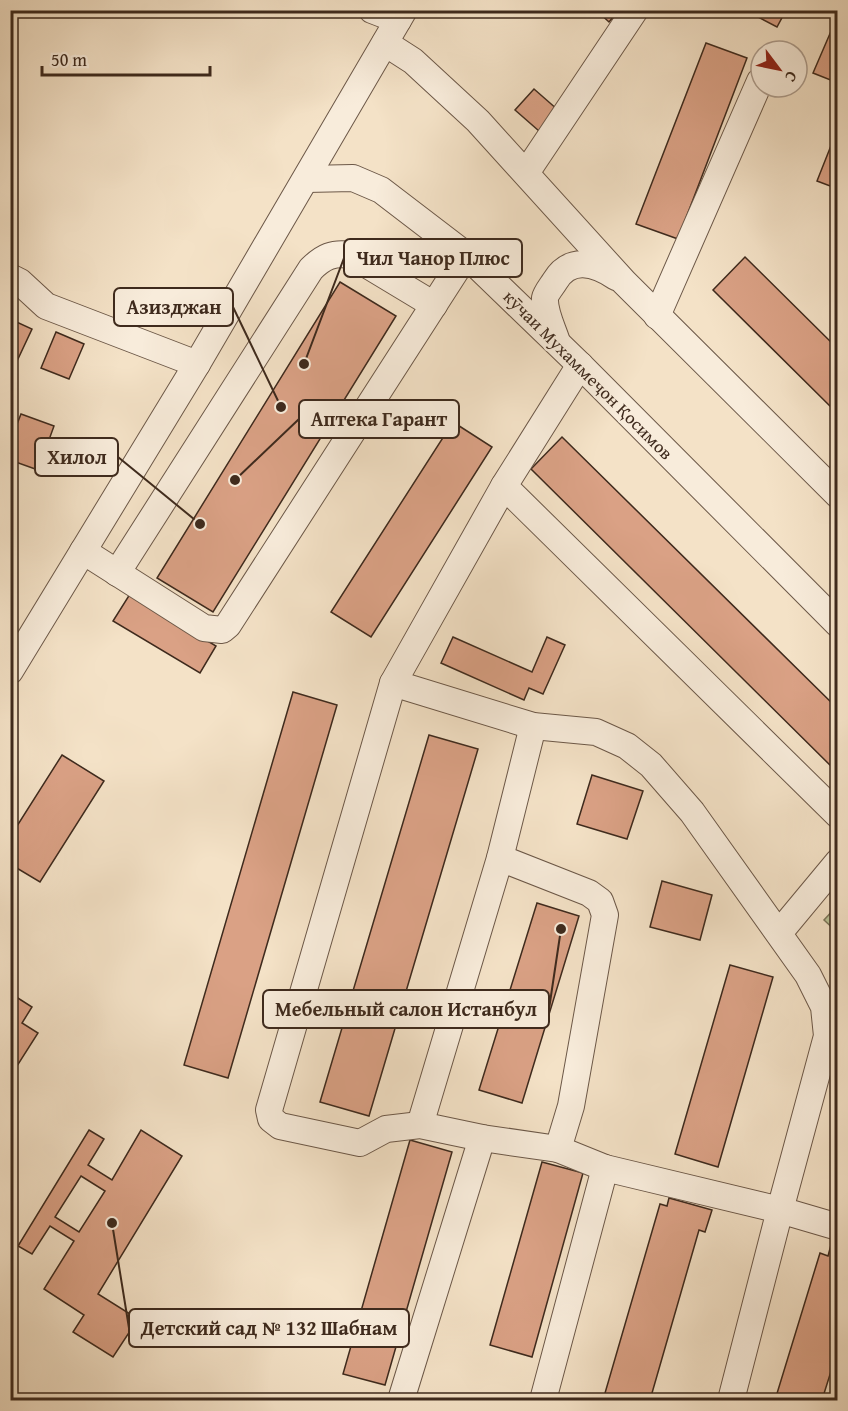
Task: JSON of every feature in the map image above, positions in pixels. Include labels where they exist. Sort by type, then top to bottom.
[{"type":"street","points":[[10,670],[197,364],[401,15],[372,10]]},
{"type":"street","points":[[526,173],[635,10]]},
{"type":"street","points":[[385,43],[413,61],[478,121],[624,282],[837,495]]},
{"type":"street","points":[[657,316],[752,99]]},
{"type":"street","name":"кӯчаи Мухаммеҷон Қосимов","points":[[306,179],[353,178],[381,190],[466,255],[557,342],[837,624]]},
{"type":"street","points":[[117,573],[311,269],[320,260],[340,253],[351,255],[434,305]]},
{"type":"street","points":[[83,551],[204,628],[222,630],[228,625],[466,255]]},
{"type":"street","points":[[557,342],[548,316],[545,297],[560,273],[578,264],[602,267],[624,282]]},
{"type":"street","points":[[10,277],[20,282],[46,306],[197,364]]},
{"type":"street","points":[[580,365],[504,486],[393,683],[269,1110],[272,1119],[280,1126],[360,1143],[386,1129],[420,1125],[482,1138],[558,1149],[605,1168],[780,1210],[837,1227]]},
{"type":"street","points":[[504,486],[837,815]]},
{"type":"street","points":[[393,683],[533,726],[596,732],[627,746],[651,765],[692,812],[808,975],[824,1007],[827,1036],[731,1401]]},
{"type":"street","points":[[420,1125],[500,858],[533,726]]},
{"type":"street","points":[[500,858],[589,893],[600,902],[605,915],[571,1106],[558,1149]]},
{"type":"street","points":[[779,933],[837,862]]},
{"type":"street","points":[[401,1401],[482,1138]]},
{"type":"street","points":[[543,1401],[605,1168]]},
{"type":"green space","points":[[837,906],[837,932],[824,920]]},
{"type":"building","points":[[596,10],[619,10],[609,22]]},
{"type":"building","points":[[745,10],[781,10],[785,12],[777,27]]},
{"type":"building","points":[[838,15],[838,83],[813,73]]},
{"type":"building","points":[[706,43],[747,58],[678,239],[636,224]]},
{"type":"building","points":[[534,89],[558,110],[539,131],[515,110]]},
{"type":"building","points":[[836,133],[838,134],[838,189],[817,181]]},
{"type":"building","points":[[745,257],[838,349],[838,414],[713,290]]},
{"type":"building","points":[[340,282],[396,316],[213,612],[157,578]]},
{"type":"building","points":[[10,319],[32,329],[10,376]]},
{"type":"building","points":[[56,332],[84,344],[69,379],[41,368]]},
{"type":"building","points":[[21,414],[54,426],[38,470],[10,460],[10,442]]},
{"type":"building","points":[[453,422],[492,447],[371,637],[331,612]]},
{"type":"building","points":[[562,437],[838,709],[838,773],[531,469]]},
{"type":"building","points":[[130,594],[216,646],[200,673],[113,621]]},
{"type":"building","points":[[453,637],[532,672],[547,637],[565,645],[543,694],[529,688],[524,700],[441,663]]},
{"type":"building","points":[[293,692],[337,705],[228,1078],[184,1065]]},
{"type":"building","points":[[429,735],[478,749],[369,1116],[320,1102]]},
{"type":"building","points":[[62,755],[104,781],[40,882],[10,864],[10,837]]},
{"type":"building","points":[[592,775],[643,791],[627,839],[577,824]]},
{"type":"building","points":[[662,881],[712,895],[700,940],[650,927]]},
{"type":"building","points":[[537,903],[579,916],[522,1103],[479,1090]]},
{"type":"building","points":[[730,965],[773,977],[718,1167],[675,1154]]},
{"type":"building","points":[[10,993],[32,1007],[22,1023],[38,1033],[10,1077]]},
{"type":"building","points":[[89,1130],[104,1139],[88,1165],[112,1180],[141,1130],[182,1156],[98,1294],[138,1319],[113,1357],[73,1332],[84,1315],[44,1289],[74,1241],[50,1226],[32,1254],[18,1246]],"holes":[[[81,1176],[105,1191],[79,1232],[55,1217]]]},
{"type":"building","points":[[410,1140],[452,1152],[385,1385],[343,1374]]},
{"type":"building","points":[[542,1162],[583,1173],[532,1357],[490,1345]]},
{"type":"building","points":[[669,1198],[712,1210],[705,1232],[699,1230],[650,1400],[603,1400],[660,1204],[667,1206]]},
{"type":"building","points":[[831,1245],[838,1247],[838,1349],[822,1400],[775,1400],[820,1253],[828,1256]]},
{"type":"place","name":"Чил Чанор Плюс","points":[[304,364]]},
{"type":"place","name":"Азизджан","points":[[281,407]]},
{"type":"place","name":"Аптека Гарант","points":[[235,480]]},
{"type":"place","name":"Хилол","points":[[200,524]]},
{"type":"place","name":"Мебельный салон Истанбул","points":[[561,929]]},
{"type":"place","name":"Детский сад № 132 Шабнам","points":[[112,1223]]}]
